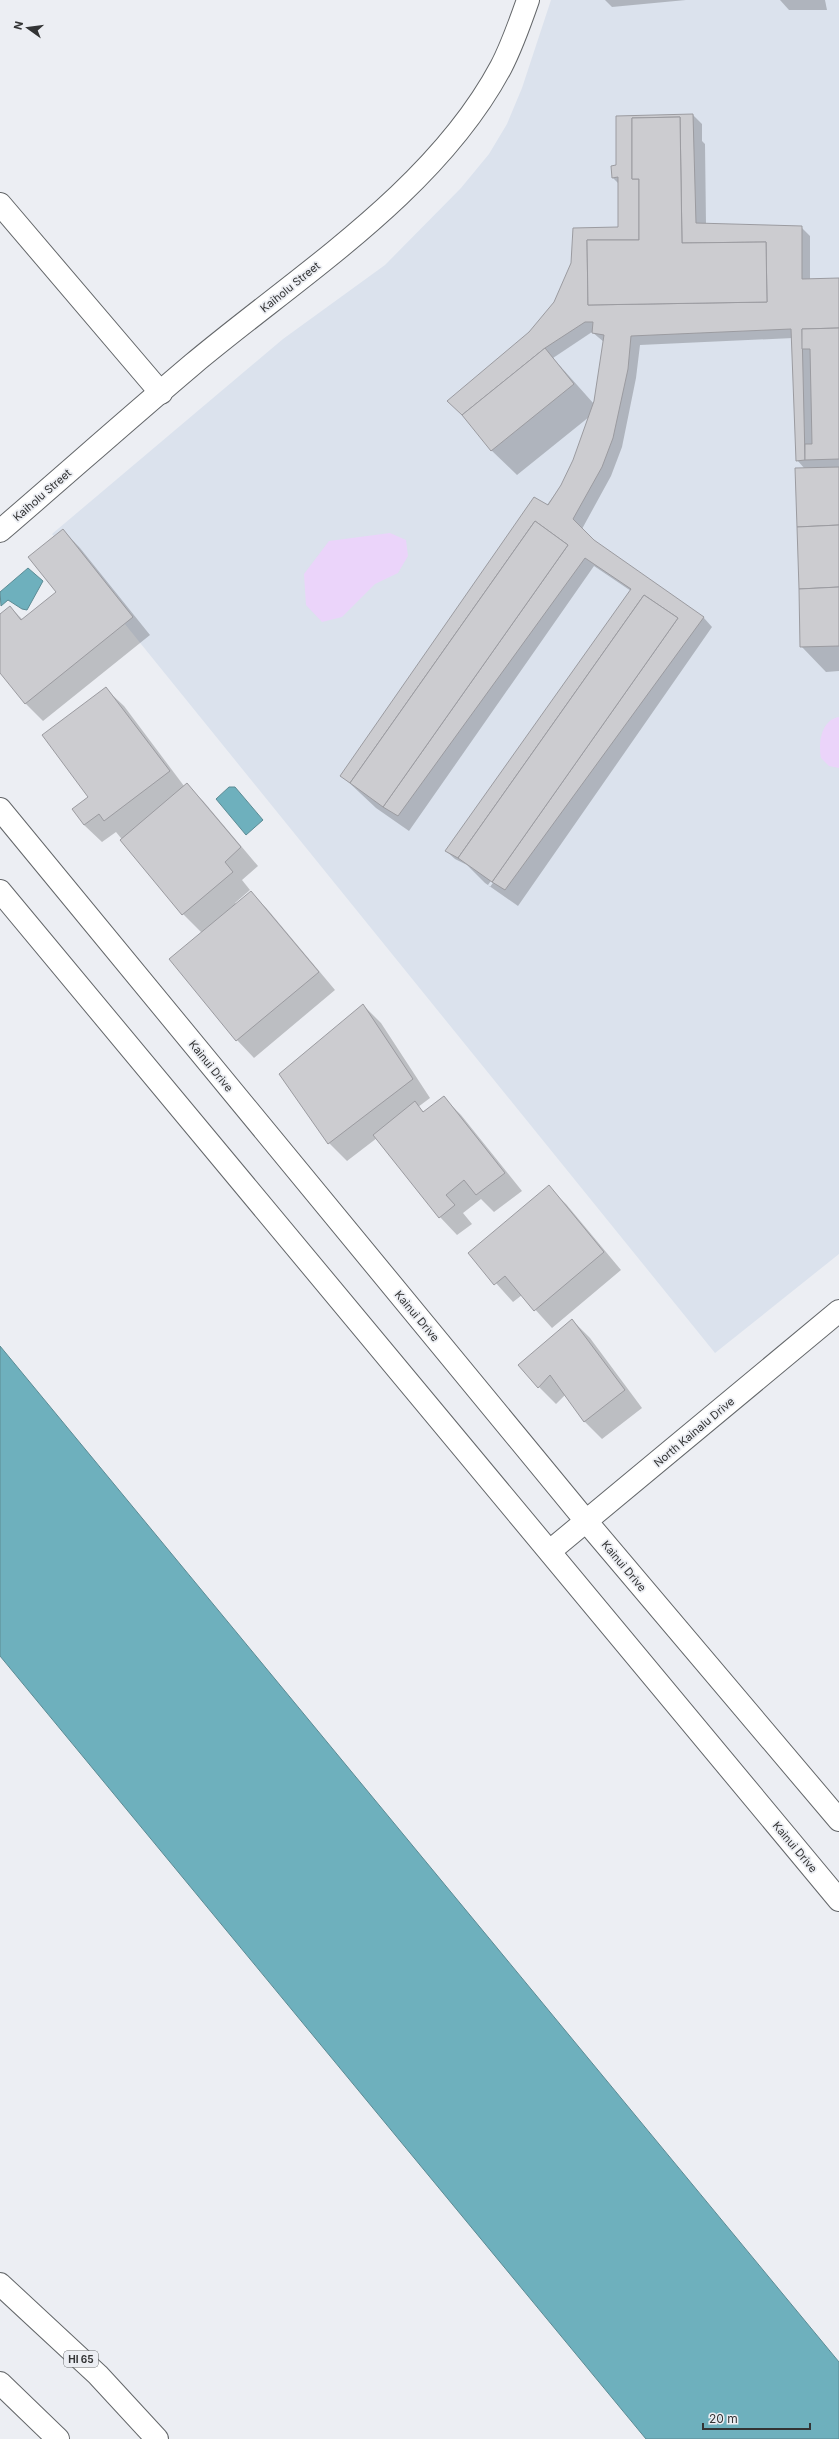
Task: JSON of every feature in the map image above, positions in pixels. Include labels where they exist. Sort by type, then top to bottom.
[{"type":"street","name":"Kaiholu Street","points":[[0,531],[194,364],[373,221],[432,161],[476,107],[501,67],[528,0]]},
{"type":"street","points":[[0,204],[161,393]]},
{"type":"street","name":"Kainui Drive","points":[[0,809],[586,1521],[839,1820]]},
{"type":"street","name":"Kainui Drive","points":[[0,891],[839,1900]]},
{"type":"street","name":"North Kainalu Drive","points":[[550,1551],[839,1311]]},
{"type":"street","name":"HI 65","points":[[0,2284],[98,2374],[157,2439]]},
{"type":"street","points":[[0,2383],[58,2439]]},
{"type":"shaded area","points":[[551,0],[839,0],[839,1254],[715,1353],[52,534],[283,339],[385,265],[461,188],[489,154],[507,124],[522,88]]},
{"type":"shaded area","points":[[390,533],[406,540],[408,556],[398,573],[375,584],[342,617],[322,622],[306,605],[304,574],[329,541]]},
{"type":"shaded area","points":[[839,717],[839,768],[829,766],[821,758],[820,746],[822,733],[825,727],[833,719]]},
{"type":"water","points":[[28,568],[43,581],[27,610],[22,609],[8,600],[1,606],[0,592]]},
{"type":"water","points":[[229,787],[235,787],[263,820],[246,835],[216,799]]},
{"type":"water","points":[[0,1346],[839,2362],[839,2439],[646,2439],[0,1656]]},
{"type":"building","points":[[693,114],[696,223],[802,226],[802,279],[839,278],[839,328],[802,329],[805,460],[796,461],[791,329],[631,336],[628,369],[613,438],[602,467],[573,519],[594,540],[704,617],[505,890],[492,882],[678,618],[644,595],[458,858],[445,851],[631,589],[585,558],[398,816],[383,807],[568,545],[535,521],[350,783],[340,776],[534,497],[548,505],[561,485],[573,460],[594,401],[604,335],[592,333],[593,322],[585,322],[545,348],[462,415],[447,401],[529,332],[554,302],[571,263],[573,228],[618,227],[618,177],[612,178],[611,166],[616,165],[616,116]],"holes":[[[680,117],[682,243],[766,242],[767,302],[588,305],[587,240],[639,240],[639,179],[632,179],[632,118]]]},
{"type":"building","points":[[680,117],[682,243],[766,242],[767,302],[588,305],[587,240],[639,240],[639,179],[632,179],[632,118]]},
{"type":"building","points":[[839,328],[839,459],[805,460],[805,444],[812,444],[810,349],[802,349],[802,329]]},
{"type":"building","points":[[545,348],[574,384],[491,451],[462,415]]},
{"type":"building","points":[[839,467],[839,525],[797,527],[795,468]]},
{"type":"building","points":[[535,521],[568,545],[383,807],[350,783]]},
{"type":"building","points":[[839,525],[839,587],[799,589],[797,527]]},
{"type":"building","points":[[63,529],[133,617],[25,704],[0,673],[0,614],[10,606],[21,620],[56,592],[28,557]]},
{"type":"building","points":[[839,587],[839,646],[800,647],[799,589]]},
{"type":"building","points":[[644,595],[678,618],[492,882],[458,858]]},
{"type":"building","points":[[106,687],[170,771],[104,821],[99,814],[84,825],[72,809],[88,797],[42,735]]},
{"type":"building","points":[[187,783],[241,847],[225,862],[233,872],[182,915],[120,840]]},
{"type":"building","points":[[251,891],[319,972],[236,1041],[169,959]]},
{"type":"building","points":[[363,1004],[413,1079],[328,1144],[279,1074]]},
{"type":"building","points":[[444,1096],[505,1173],[476,1195],[464,1180],[446,1195],[455,1205],[439,1218],[373,1135],[415,1101],[423,1112]]},
{"type":"building","points":[[549,1185],[604,1252],[534,1311],[505,1276],[494,1285],[468,1253]]},
{"type":"building","points":[[572,1319],[625,1390],[584,1422],[550,1375],[538,1388],[518,1365]]}]
